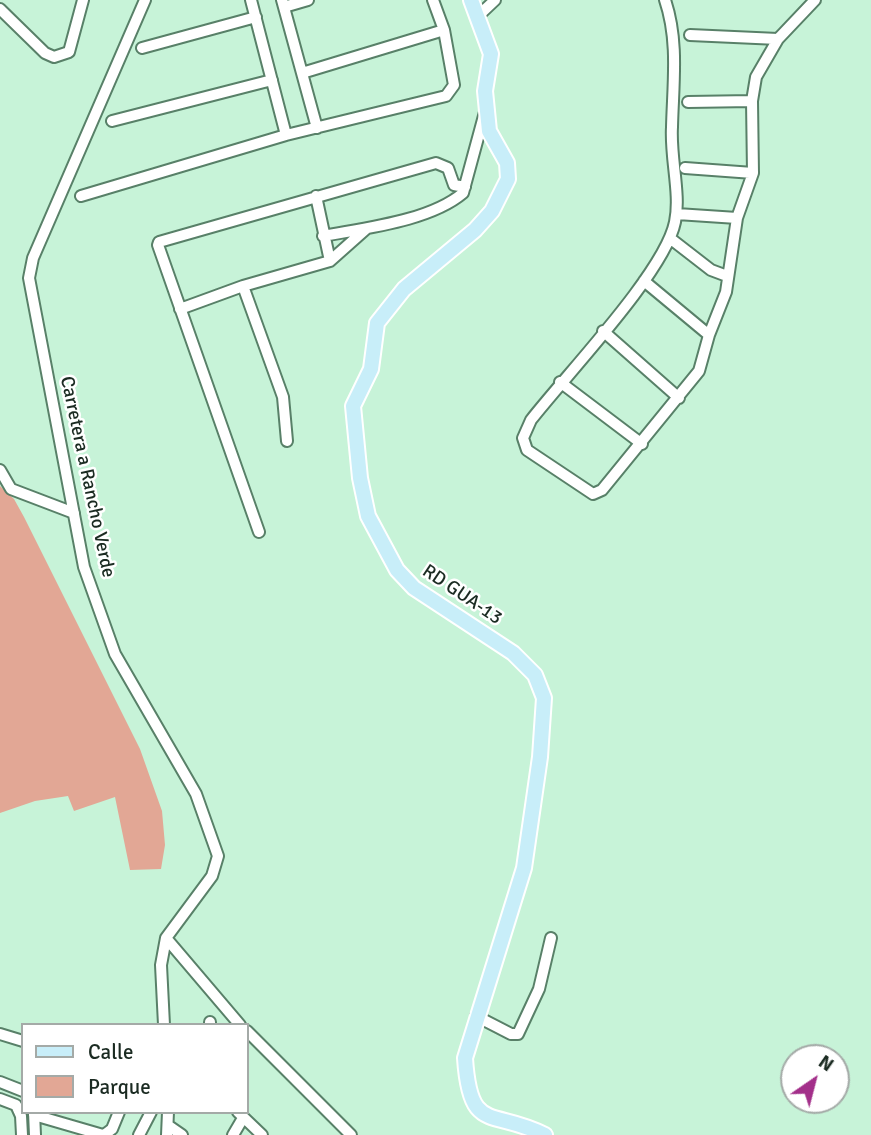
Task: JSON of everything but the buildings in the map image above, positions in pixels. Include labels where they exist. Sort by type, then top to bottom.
[{"type":"main road","name":"RD GUA-13","points":[[471,0],[491,54],[485,91],[489,131],[507,163],[508,179],[492,211],[475,230],[404,289],[377,323],[371,369],[353,406],[360,478],[368,516],[397,570],[414,588],[513,653],[535,676],[544,698],[540,757],[524,868],[465,1058],[467,1086],[475,1108],[487,1119],[530,1128],[545,1135]]},
{"type":"street","points":[[0,9],[45,53],[54,57],[69,52],[83,0]]},
{"type":"street","name":"Carretera a Rancho Verde","points":[[145,0],[33,258],[29,278],[84,567],[116,654],[196,793],[218,856],[212,876],[166,938],[161,965],[164,1023]]},
{"type":"street","points":[[251,0],[286,135]]},
{"type":"street","points":[[308,0],[283,4],[317,128]]},
{"type":"street","points":[[80,196],[286,135],[449,94],[454,85],[444,30],[433,0]]},
{"type":"street","points":[[477,17],[495,0]]},
{"type":"street","points":[[665,0],[675,37],[671,153],[677,214],[671,239],[644,281],[531,420],[523,438],[527,450],[593,494],[603,490],[699,372],[709,335],[726,292],[737,218],[753,173],[752,101],[756,77],[778,39],[815,0]]},
{"type":"street","points":[[142,48],[256,18]]},
{"type":"street","points":[[302,73],[444,30]]},
{"type":"street","points":[[690,35],[778,39]]},
{"type":"street","points":[[112,121],[272,80]]},
{"type":"street","points":[[688,102],[752,101]]},
{"type":"street","points":[[323,236],[369,228],[432,211],[456,199],[465,187],[487,108]]},
{"type":"street","points":[[259,532],[159,242],[436,163],[448,168],[455,186],[465,187]]},
{"type":"street","points":[[685,168],[753,173]]},
{"type":"street","points":[[316,197],[330,261]]},
{"type":"street","points":[[677,214],[737,218]]},
{"type":"street","points":[[180,309],[243,286],[330,261],[369,228]]},
{"type":"street","points":[[671,239],[711,270],[727,276]]},
{"type":"street","points":[[644,281],[709,335]]},
{"type":"street","points":[[243,286],[283,397],[287,441]]},
{"type":"street","points":[[603,331],[679,398]]},
{"type":"street","points":[[560,382],[642,444]]},
{"type":"street","points":[[0,470],[11,489],[74,513]]},
{"type":"street","points":[[476,1016],[511,1034],[517,1034],[539,989],[551,937]]},
{"type":"street","points":[[166,938],[238,1023]]},
{"type":"street","points":[[248,1032],[351,1135]]},
{"type":"street","points":[[0,1034],[21,1040]]},
{"type":"street","points":[[0,1082],[21,1090]]},
{"type":"street","points":[[0,1099],[16,1105],[21,1116],[22,1135]]},
{"type":"street","points":[[35,1135],[34,1114],[104,1135],[112,1129],[118,1114]]},
{"type":"street","points":[[139,1135],[150,1114]]},
{"type":"street","points":[[233,1135],[241,1115],[261,1135]]},
{"type":"street","points":[[168,1130],[182,1135]]},
{"type":"green space","points":[[0,486],[14,499],[24,517],[140,749],[162,811],[165,845],[161,869],[130,870],[115,797],[74,811],[68,796],[35,801],[0,813]]}]
